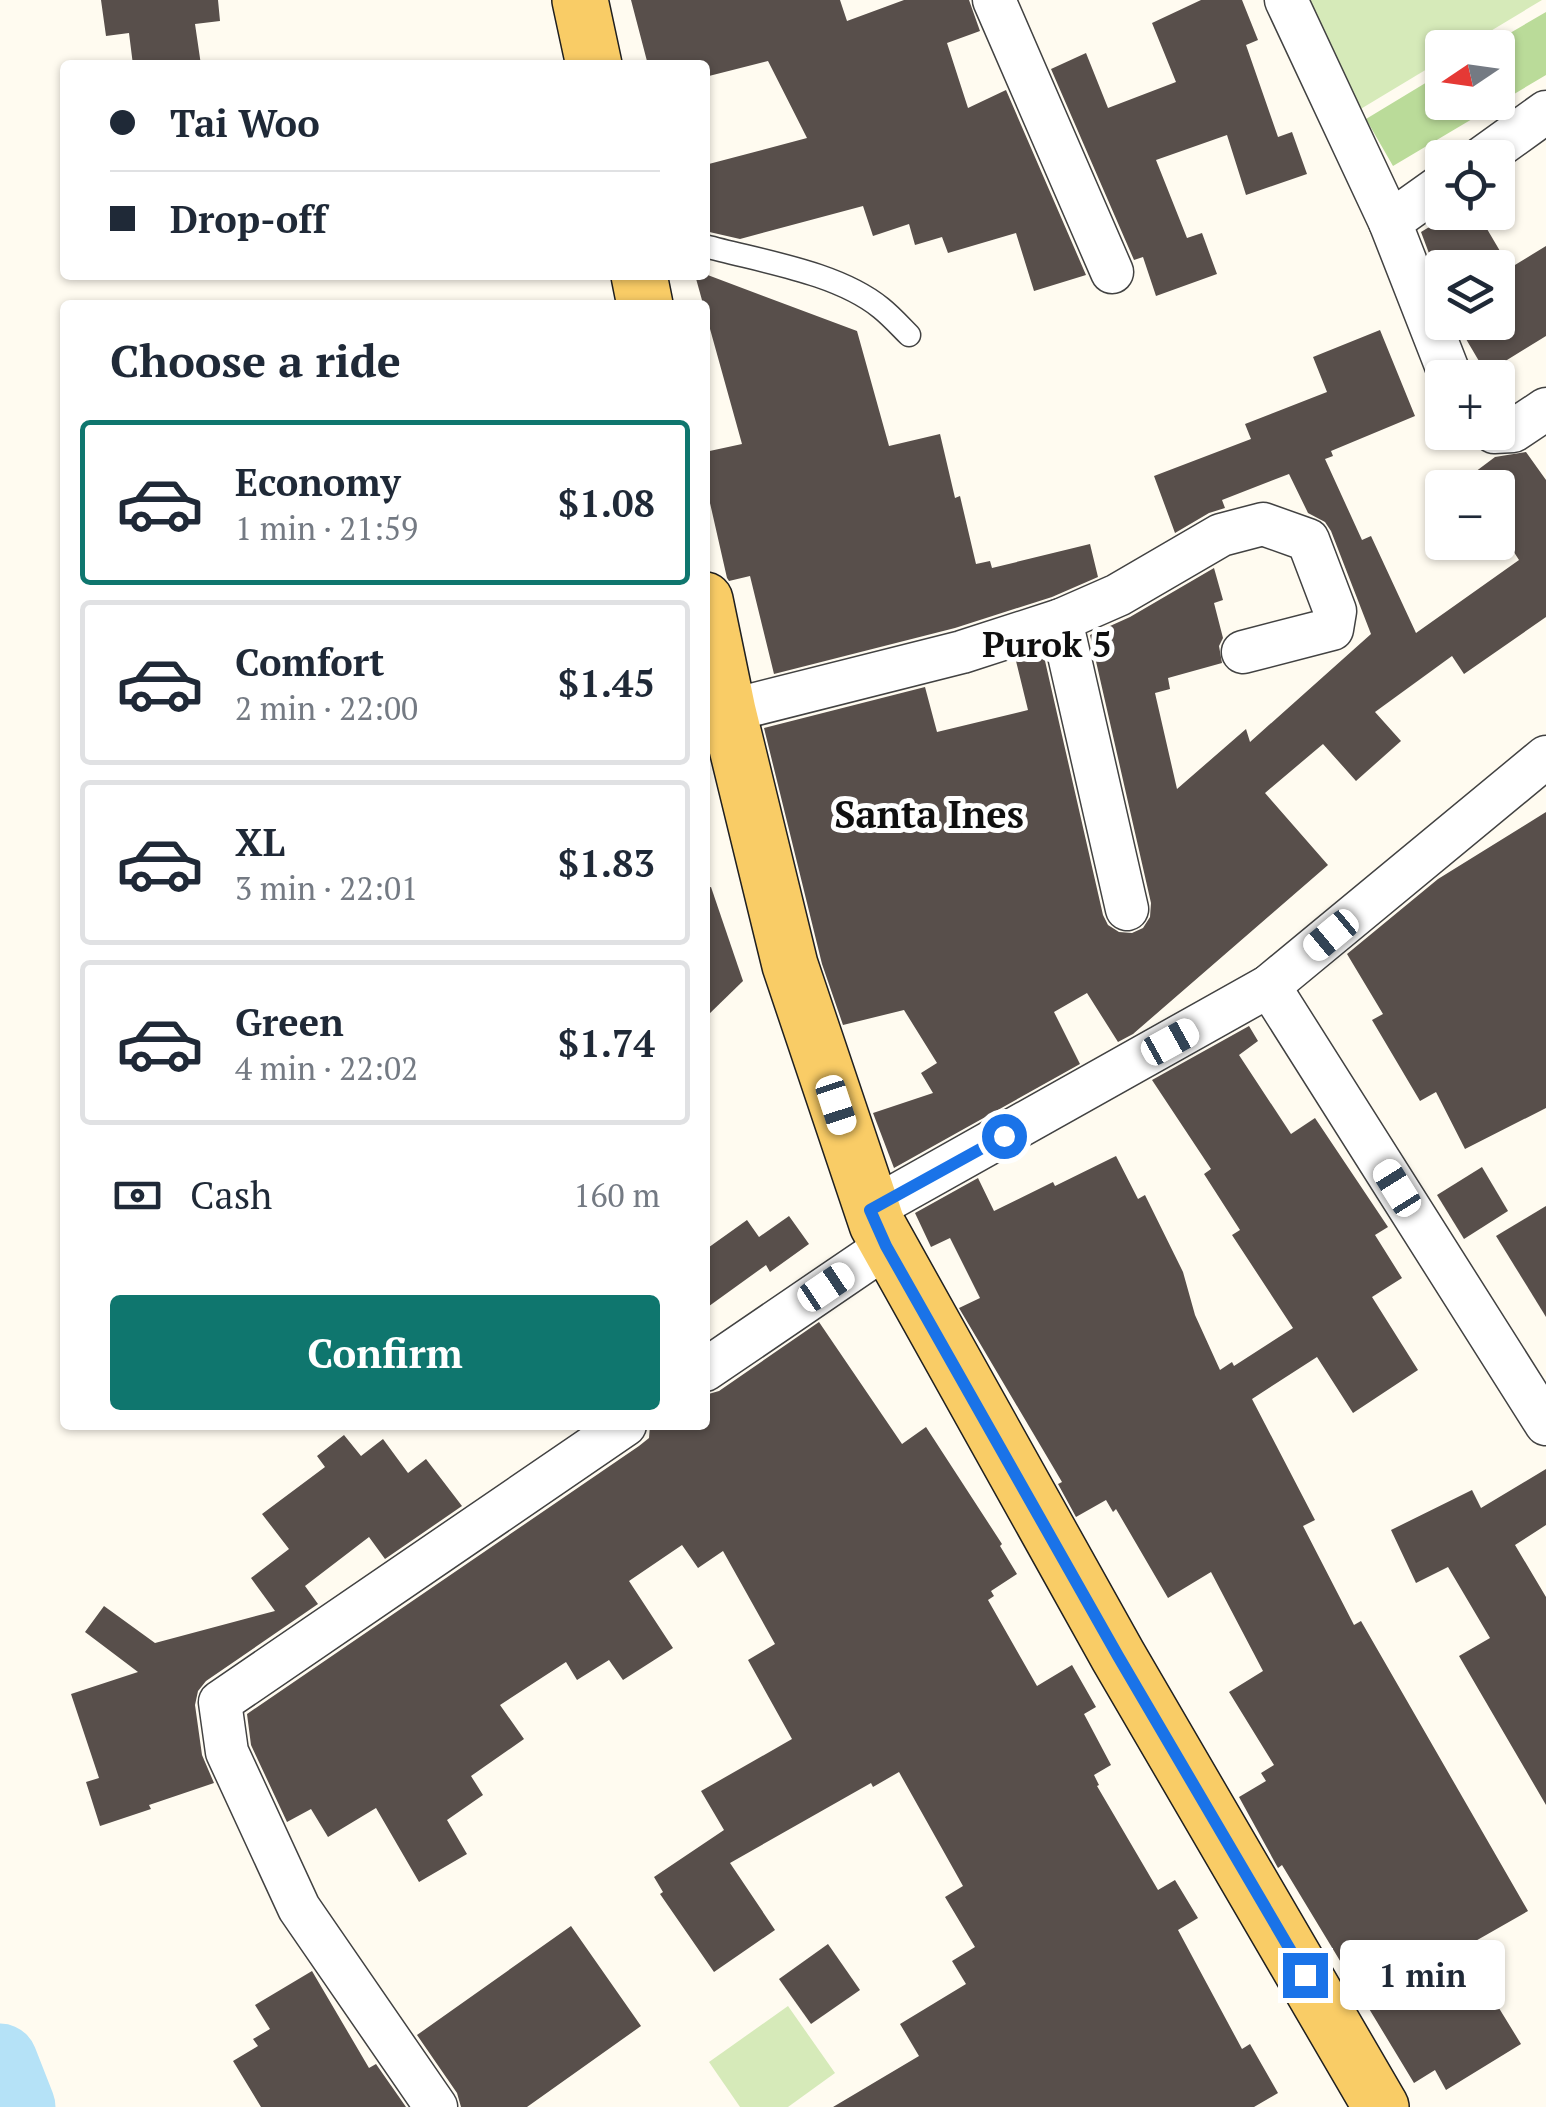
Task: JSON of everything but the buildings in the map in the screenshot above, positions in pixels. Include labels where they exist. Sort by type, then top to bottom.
[{"type":"main road","points":[[580,0],[593,60]]},
{"type":"main road","points":[[710,624],[790,965],[878,1228],[1118,1656],[1381,2107]]},
{"type":"street","points":[[994,0],[1112,272]]},
{"type":"street","points":[[1286,0],[1390,222],[1443,360]]},
{"type":"street","points":[[1507,140],[1546,112]]},
{"type":"street","points":[[1390,222],[1425,197]]},
{"type":"street","points":[[1515,430],[1546,409]]},
{"type":"street","points":[[728,711],[962,652],[1061,620],[1118,596],[1222,535],[1264,524],[1308,540],[1335,611],[1332,629],[1244,652]]},
{"type":"street","points":[[1061,620],[1127,909]]},
{"type":"street","points":[[710,1366],[878,1228],[1269,986],[1546,757]]},
{"type":"street","points":[[1269,986],[1546,1424]]},
{"type":"street","points":[[436,2107],[299,1908],[228,1752],[220,1702],[618,1430]]},
{"type":"lane","points":[[710,247],[820,277],[853,290],[879,306],[909,335]]},
{"type":"green space","points":[[1295,0],[1542,0],[1492,30],[1425,30],[1425,70],[1349,116]]},
{"type":"green space","points":[[1546,12],[1546,75],[1515,93],[1515,30]]},
{"type":"green space","points":[[1425,83],[1425,120],[1470,120],[1437,140],[1425,140],[1425,147],[1393,166],[1366,119]]},
{"type":"green space","points":[[788,2006],[835,2073],[788,2107],[740,2107],[709,2062]]},
{"type":"waterway","points":[[0,2061],[18,2107]]},
{"type":"district","name":"Purok 5","points":[[1047,645]]},
{"type":"district","name":"Santa Ines","points":[[929,815]]},
{"type":"route","points":[[1004,1136],[870,1210],[886,1246],[1118,1656],[1305,1975]]}]
